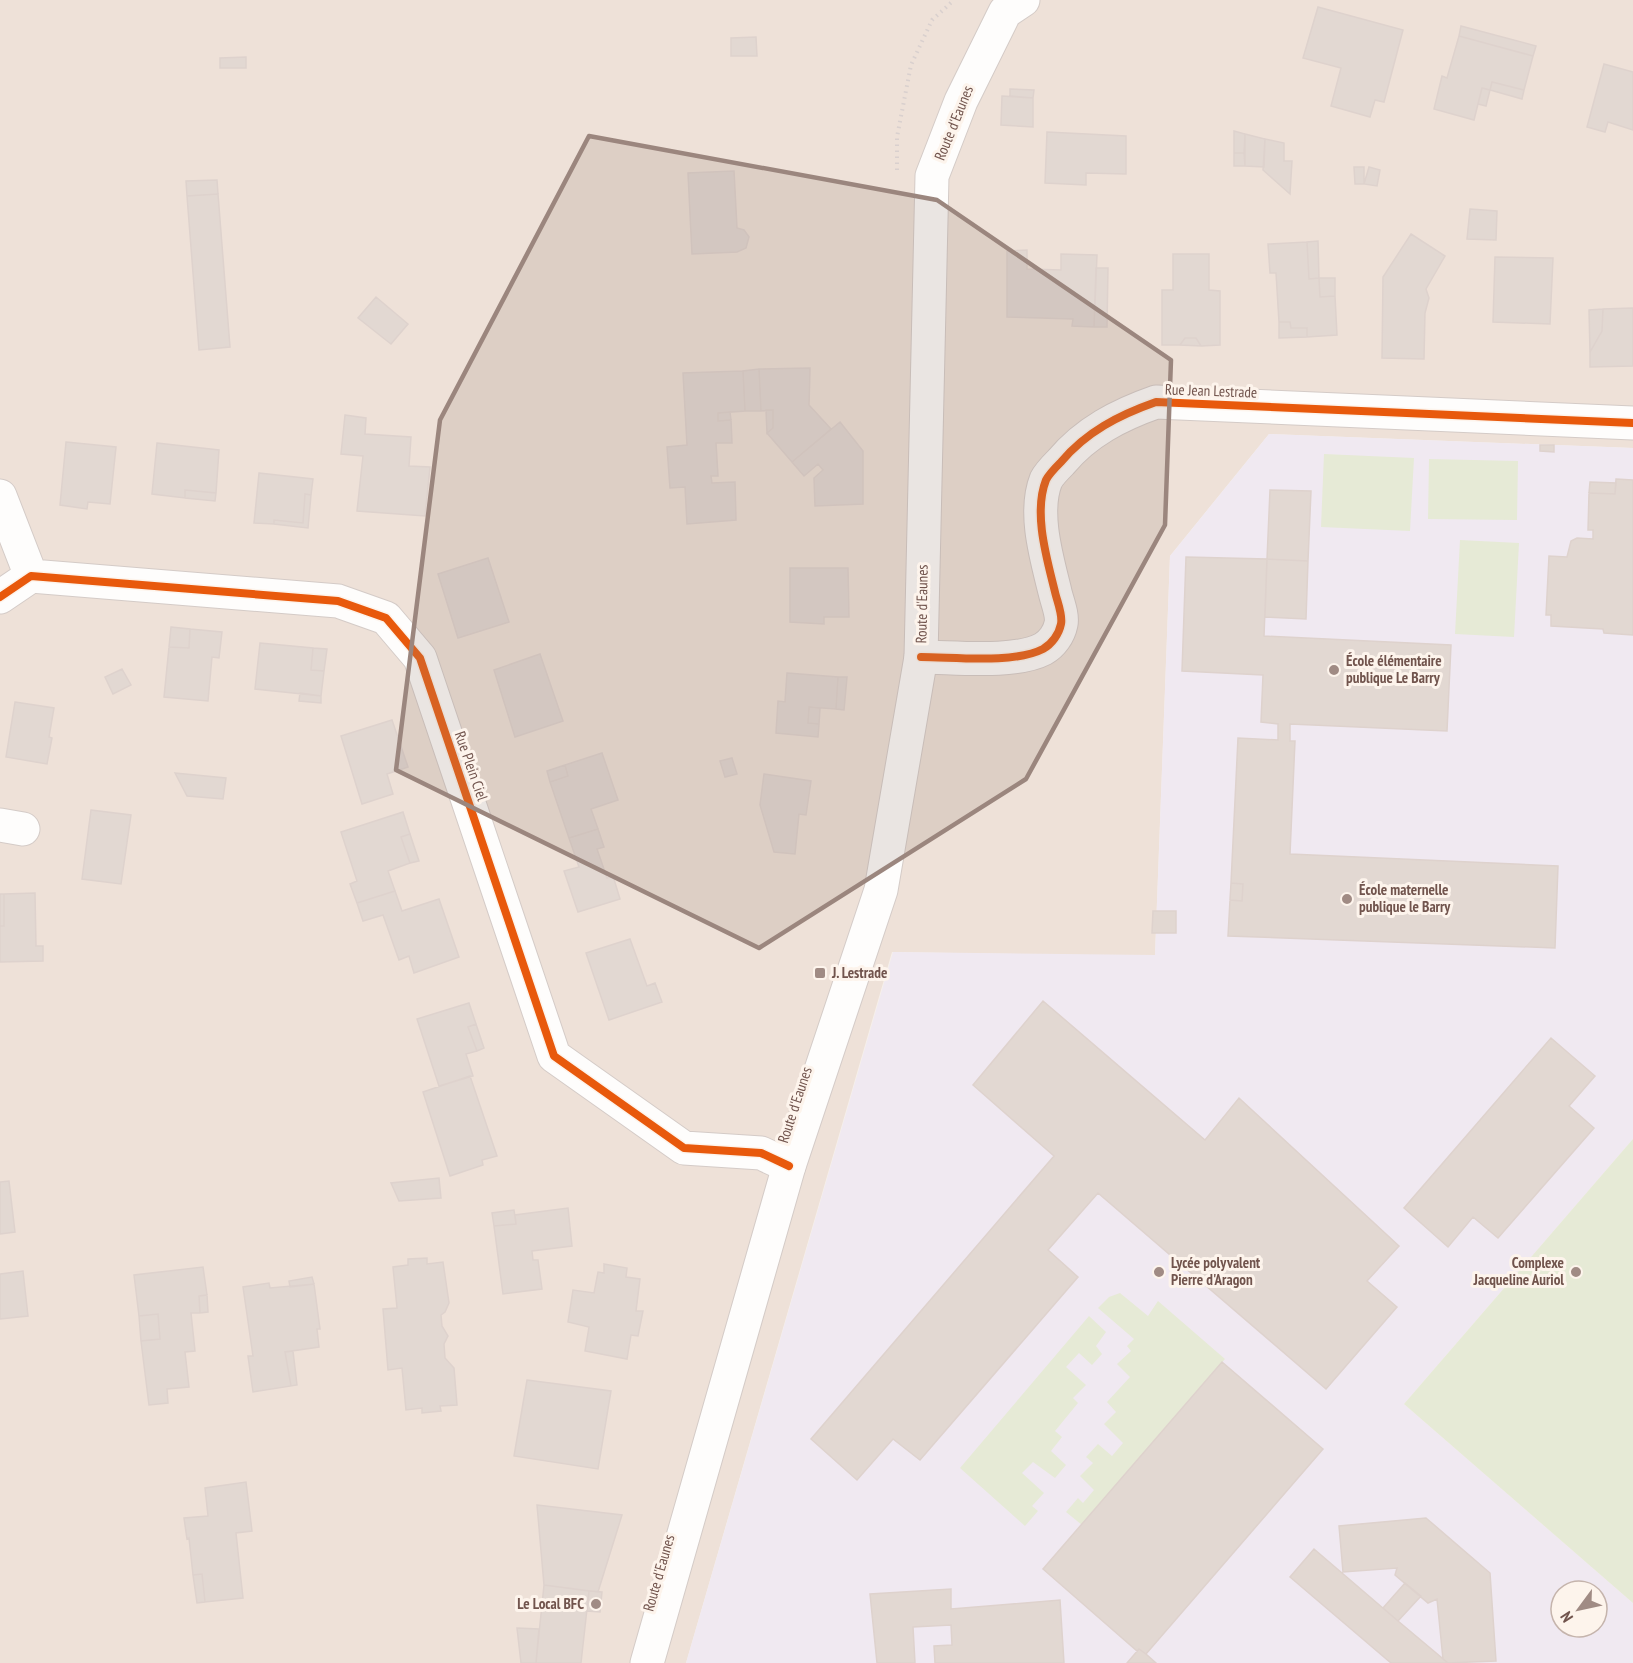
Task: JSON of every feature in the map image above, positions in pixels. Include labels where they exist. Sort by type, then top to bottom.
[{"type":"street","name":"Route d'Eaunes","points":[[647,1663],[789,1166],[881,890],[921,657],[932,176],[961,101],[1005,12],[1023,0]]},
{"type":"street","name":"Rue Jean Lestrade","points":[[921,657],[1009,657],[1045,648],[1056,638],[1062,622],[1043,541],[1041,508],[1047,479],[1073,447],[1098,428],[1127,412],[1156,402],[1633,423]]},
{"type":"street","points":[[0,496],[31,576],[0,597]]},
{"type":"street","name":"Rue Plein Ciel","points":[[31,576],[338,601],[386,618],[420,658],[554,1056],[684,1148],[761,1153],[789,1166]]},
{"type":"highlighted area","points":[[589,136],[937,200],[1171,360],[1165,525],[1026,779],[759,948],[396,770],[440,420]]},
{"type":"shaded area","points":[[0,0],[1633,0],[1633,448],[1269,434],[1170,556],[1155,956],[892,952],[686,1663],[0,1663]]},
{"type":"shaded area","name":"Lycée polyvalent Pierre d'Aragon","points":[[1269,434],[1633,448],[1633,1139],[1404,1404],[1605,1579],[1549,1579],[1549,1639],[1609,1639],[1609,1582],[1633,1603],[1633,1663],[686,1663],[893,952],[1155,955],[1170,556]]},
{"type":"green space","points":[[1324,454],[1414,458],[1410,531],[1321,527]]},
{"type":"green space","points":[[1429,459],[1518,461],[1517,520],[1428,519]]},
{"type":"green space","points":[[1460,540],[1519,543],[1514,637],[1455,634]]},
{"type":"green space","name":"Complexe Jacqueline Auriol","points":[[1633,1139],[1633,1603],[1609,1582],[1609,1579],[1605,1579],[1404,1404]]},
{"type":"green space","points":[[1120,1293],[1148,1316],[1158,1301],[1225,1359],[1082,1525],[1066,1512],[1078,1498],[1083,1503],[1094,1490],[1080,1476],[1093,1463],[1086,1457],[1098,1444],[1112,1456],[1123,1443],[1104,1424],[1116,1412],[1107,1402],[1130,1377],[1117,1364],[1131,1351],[1127,1346],[1134,1339],[1098,1308],[1109,1297]]},
{"type":"green space","points":[[1089,1316],[1106,1332],[1096,1346],[1102,1354],[1092,1365],[1079,1353],[1066,1367],[1086,1385],[1073,1398],[1078,1403],[1055,1431],[1062,1437],[1051,1451],[1066,1465],[1055,1478],[1033,1462],[1022,1473],[1044,1493],[1032,1506],[1038,1511],[1025,1526],[960,1468]]},
{"type":"building","points":[[1318,7],[1403,30],[1384,102],[1375,100],[1370,117],[1331,106],[1341,68],[1303,58]]},
{"type":"building","points":[[1461,26],[1536,46],[1533,56],[1459,36]]},
{"type":"building","points":[[1459,36],[1533,56],[1524,90],[1492,82],[1490,90],[1482,88],[1474,120],[1434,109],[1442,76],[1447,78]]},
{"type":"building","points":[[756,37],[757,56],[731,56],[731,38]]},
{"type":"building","points":[[246,57],[246,68],[220,68],[220,58]]},
{"type":"building","points":[[1604,64],[1633,72],[1633,130],[1608,122],[1605,132],[1587,127]]},
{"type":"building","points":[[1492,82],[1524,90],[1522,99],[1490,90]]},
{"type":"building","points":[[1482,88],[1490,90],[1486,106],[1478,104]]},
{"type":"building","points":[[1010,89],[1034,90],[1033,98],[1010,96]]},
{"type":"building","points":[[1002,96],[1033,98],[1033,127],[1001,125]]},
{"type":"building","points":[[1234,131],[1245,134],[1244,153],[1234,153]]},
{"type":"building","points":[[1047,132],[1126,136],[1126,174],[1086,173],[1086,185],[1045,183]]},
{"type":"building","points":[[1245,134],[1265,139],[1264,167],[1245,166]]},
{"type":"building","points":[[1265,139],[1284,143],[1284,161],[1292,161],[1290,194],[1263,170]]},
{"type":"building","points":[[1234,153],[1244,153],[1245,166],[1234,166]]},
{"type":"building","points":[[1354,167],[1364,167],[1364,184],[1355,184]]},
{"type":"building","points":[[1369,167],[1380,170],[1377,186],[1364,184]]},
{"type":"building","points":[[734,171],[737,228],[744,230],[749,237],[746,248],[737,252],[692,254],[688,173]]},
{"type":"building","points":[[217,180],[218,194],[187,196],[186,181]]},
{"type":"building","points":[[218,194],[230,347],[199,350],[187,196]]},
{"type":"building","points":[[1470,209],[1497,211],[1496,240],[1467,239]]},
{"type":"building","points":[[1411,234],[1445,256],[1426,289],[1429,298],[1425,313],[1424,359],[1382,358],[1383,277]]},
{"type":"building","points":[[1318,241],[1319,278],[1309,279],[1307,242]]},
{"type":"building","points":[[1307,242],[1309,279],[1319,278],[1320,297],[1335,296],[1337,335],[1307,337],[1307,328],[1291,328],[1290,322],[1279,322],[1276,273],[1270,273],[1268,244]]},
{"type":"building","points":[[1027,250],[1027,269],[1061,270],[1061,254],[1097,255],[1094,327],[1072,326],[1073,319],[1007,317],[1007,251]]},
{"type":"building","points":[[1173,254],[1209,254],[1209,290],[1220,291],[1220,345],[1201,346],[1196,338],[1185,338],[1180,345],[1162,345],[1162,290],[1173,290]]},
{"type":"building","points":[[1495,257],[1553,258],[1550,324],[1493,322]]},
{"type":"building","points":[[1096,268],[1108,268],[1107,327],[1094,327]]},
{"type":"building","points":[[1319,278],[1335,278],[1335,296],[1320,297]]},
{"type":"building","points":[[376,297],[408,324],[391,344],[358,318]]},
{"type":"building","points":[[1633,308],[1633,366],[1590,367],[1590,352],[1602,331],[1603,309]]},
{"type":"building","points":[[1603,309],[1602,331],[1590,352],[1589,310]]},
{"type":"building","points":[[1279,322],[1290,322],[1291,328],[1307,328],[1307,337],[1279,338]]},
{"type":"building","points":[[1185,338],[1196,338],[1201,346],[1180,345]]},
{"type":"building","points":[[810,368],[809,405],[831,429],[792,462],[767,433],[773,428],[773,410],[761,411],[759,369]]},
{"type":"building","points":[[759,369],[761,411],[745,411],[743,371]]},
{"type":"building","points":[[743,371],[745,411],[718,413],[718,421],[731,420],[732,443],[716,443],[718,476],[711,476],[712,483],[735,482],[736,520],[687,524],[685,487],[670,488],[667,447],[687,445],[683,373]]},
{"type":"building","points":[[766,410],[773,410],[773,428],[767,433]]},
{"type":"building","points":[[730,412],[731,420],[718,421],[718,413]]},
{"type":"building","points":[[345,415],[366,418],[365,434],[411,437],[409,466],[430,467],[425,516],[357,511],[363,456],[341,454]]},
{"type":"building","points":[[840,422],[863,451],[863,504],[815,506],[814,478],[823,470],[818,464],[804,476],[792,462]]},
{"type":"building","points":[[66,442],[116,447],[110,504],[88,502],[87,509],[60,505]]},
{"type":"building","points":[[157,443],[219,450],[216,493],[185,490],[185,498],[152,494]]},
{"type":"building","points":[[1540,445],[1554,445],[1554,452],[1540,451]]},
{"type":"building","points":[[259,473],[313,479],[311,495],[305,494],[303,523],[274,520],[274,524],[254,523]]},
{"type":"building","points":[[1616,479],[1633,480],[1633,635],[1604,633],[1603,629],[1551,626],[1551,615],[1546,615],[1549,556],[1567,557],[1571,541],[1577,538],[1593,539],[1593,530],[1588,530],[1589,493],[1615,494]]},
{"type":"building","points":[[1590,482],[1616,483],[1615,494],[1589,493]]},
{"type":"building","points":[[185,490],[216,493],[215,501],[185,498]]},
{"type":"building","points":[[1270,490],[1311,491],[1308,561],[1267,559]]},
{"type":"building","points":[[305,494],[311,495],[308,528],[274,524],[274,520],[303,523]]},
{"type":"building","points":[[1186,557],[1267,559],[1264,636],[1451,645],[1447,731],[1290,724],[1290,741],[1295,741],[1290,854],[1558,866],[1555,948],[1228,936],[1230,900],[1242,901],[1243,884],[1231,883],[1238,738],[1278,740],[1278,724],[1261,722],[1263,675],[1182,671]]},
{"type":"building","points":[[488,558],[509,622],[458,638],[438,574]]},
{"type":"building","points":[[1267,559],[1308,561],[1306,619],[1265,617]]},
{"type":"building","points":[[790,568],[848,568],[849,617],[824,617],[824,624],[790,622]]},
{"type":"building","points":[[171,627],[190,629],[189,648],[169,647]]},
{"type":"building","points":[[190,629],[222,632],[219,658],[212,657],[208,701],[164,697],[169,647],[189,648]]},
{"type":"building","points":[[260,643],[313,648],[311,670],[324,671],[321,696],[255,689]]},
{"type":"building","points":[[313,648],[327,649],[324,671],[311,670]]},
{"type":"building","points":[[540,654],[563,721],[515,737],[494,670]]},
{"type":"building","points":[[122,669],[131,685],[113,694],[105,677]]},
{"type":"building","points":[[787,673],[838,677],[836,709],[809,707],[808,723],[819,724],[818,737],[776,733],[778,701],[785,702]]},
{"type":"building","points":[[838,677],[847,677],[844,710],[836,709]]},
{"type":"building","points":[[300,693],[321,696],[321,703],[299,701]]},
{"type":"building","points":[[15,702],[54,708],[47,764],[6,757]]},
{"type":"building","points":[[809,707],[820,708],[819,724],[808,723]]},
{"type":"building","points":[[392,720],[408,767],[387,774],[393,794],[362,804],[341,736]]},
{"type":"building","points":[[602,753],[618,800],[591,809],[598,829],[569,838],[550,782],[568,776],[565,765]]},
{"type":"building","points":[[732,758],[737,774],[725,777],[720,761]]},
{"type":"building","points":[[565,765],[568,776],[550,782],[547,771]]},
{"type":"building","points":[[175,773],[226,778],[223,799],[187,796]]},
{"type":"building","points":[[764,774],[811,781],[806,815],[799,814],[795,854],[774,852],[760,805]]},
{"type":"building","points":[[91,810],[131,815],[121,884],[82,879]]},
{"type":"building","points":[[403,812],[410,834],[401,837],[410,863],[388,871],[395,891],[357,903],[350,884],[357,881],[341,832]]},
{"type":"building","points":[[598,829],[604,847],[597,849],[607,878],[613,876],[620,899],[578,912],[564,871],[579,867],[569,838]]},
{"type":"building","points":[[410,834],[419,861],[410,863],[401,837]]},
{"type":"building","points":[[1231,883],[1243,884],[1242,901],[1230,900]]},
{"type":"building","points":[[395,891],[402,911],[439,899],[459,957],[414,973],[409,956],[399,960],[383,915],[363,921],[357,903]]},
{"type":"building","points":[[35,893],[36,946],[43,946],[43,961],[0,962],[0,926],[4,926],[4,894]]},
{"type":"building","points":[[0,894],[4,894],[4,926],[0,926]]},
{"type":"building","points":[[1153,911],[1176,911],[1176,933],[1152,933]]},
{"type":"building","points":[[630,939],[647,986],[655,983],[662,1002],[609,1020],[586,953]]},
{"type":"building","points":[[1043,1001],[1205,1140],[1239,1098],[1399,1246],[1367,1281],[1397,1307],[1326,1389],[1098,1193],[1048,1250],[1078,1277],[920,1460],[893,1439],[857,1480],[811,1439],[1054,1156],[973,1085]]},
{"type":"building","points":[[469,1003],[476,1024],[468,1027],[477,1051],[466,1054],[473,1076],[439,1086],[417,1019]]},
{"type":"building","points":[[476,1024],[484,1048],[477,1051],[468,1027]]},
{"type":"building","points":[[1551,1038],[1595,1076],[1569,1106],[1594,1128],[1498,1238],[1473,1217],[1448,1247],[1404,1208]]},
{"type":"building","points":[[470,1076],[497,1156],[482,1160],[483,1165],[450,1176],[423,1092]]},
{"type":"building","points":[[439,1178],[441,1198],[399,1201],[391,1183]]},
{"type":"building","points":[[9,1181],[15,1232],[0,1234],[0,1182]]},
{"type":"building","points":[[568,1208],[572,1246],[532,1251],[533,1260],[538,1260],[542,1289],[503,1294],[494,1226],[516,1224],[515,1215]]},
{"type":"building","points":[[514,1210],[516,1224],[494,1226],[492,1213]]},
{"type":"building","points":[[427,1258],[427,1264],[443,1262],[449,1303],[441,1315],[442,1326],[448,1336],[444,1344],[445,1358],[454,1368],[457,1405],[440,1406],[441,1411],[422,1413],[422,1408],[406,1410],[402,1368],[388,1370],[383,1309],[397,1308],[393,1267],[408,1265],[408,1259]]},
{"type":"building","points":[[604,1264],[627,1268],[626,1277],[640,1279],[636,1311],[643,1311],[638,1336],[631,1335],[627,1359],[585,1351],[589,1327],[568,1322],[573,1290],[594,1293],[598,1272],[604,1273]]},
{"type":"building","points":[[203,1267],[207,1295],[199,1296],[200,1313],[191,1313],[195,1351],[185,1352],[189,1387],[167,1389],[168,1403],[149,1405],[141,1341],[160,1339],[158,1314],[139,1316],[134,1275]]},
{"type":"building","points":[[23,1271],[28,1316],[0,1319],[0,1274]]},
{"type":"building","points":[[312,1277],[314,1284],[290,1287],[289,1281]]},
{"type":"building","points":[[269,1283],[270,1288],[314,1284],[320,1329],[317,1329],[319,1347],[285,1352],[291,1386],[253,1392],[248,1356],[253,1356],[243,1287]]},
{"type":"building","points":[[207,1295],[208,1312],[200,1313],[199,1296]]},
{"type":"building","points":[[158,1314],[160,1339],[141,1341],[139,1316]]},
{"type":"building","points":[[293,1351],[297,1385],[291,1386],[285,1352]]},
{"type":"building","points":[[1222,1362],[1323,1449],[1146,1654],[1139,1649],[1137,1651],[1043,1569]]},
{"type":"building","points":[[527,1380],[611,1391],[598,1469],[514,1456]]},
{"type":"building","points":[[246,1482],[252,1531],[236,1533],[243,1598],[205,1602],[202,1574],[193,1575],[189,1538],[187,1539],[184,1518],[208,1516],[205,1488]]},
{"type":"building","points":[[537,1505],[622,1515],[598,1592],[544,1585]]},
{"type":"building","points":[[1426,1518],[1490,1573],[1496,1661],[1448,1663],[1443,1659],[1437,1599],[1428,1603],[1395,1575],[1397,1568],[1343,1572],[1339,1526]]},
{"type":"building","points":[[1314,1549],[1448,1663],[1391,1663],[1290,1577]]},
{"type":"building","points":[[202,1574],[205,1602],[197,1603],[193,1575]]},
{"type":"building","points":[[1405,1583],[1421,1596],[1398,1621],[1383,1608]]},
{"type":"building","points":[[544,1585],[589,1591],[581,1663],[536,1663]]},
{"type":"building","points":[[951,1589],[951,1609],[1060,1600],[1064,1663],[935,1663],[934,1646],[952,1645],[951,1625],[913,1627],[915,1663],[877,1663],[870,1594]]},
{"type":"building","points":[[589,1591],[602,1592],[600,1612],[587,1611]]},
{"type":"building","points":[[517,1628],[539,1629],[536,1663],[521,1663]]},
{"type":"building","points":[[1139,1649],[1146,1654],[1156,1663],[1127,1663]]},
{"type":"cycle path","points":[[921,657],[984,659],[1016,657],[1031,654],[1052,642],[1059,631],[1061,612],[1048,565],[1041,521],[1042,493],[1046,480],[1071,451],[1092,433],[1116,419],[1156,402],[1633,423]]},
{"type":"cycle path","points":[[0,597],[31,576],[338,601],[386,618],[420,658],[554,1056],[684,1148],[761,1153],[789,1166]]},
{"type":"place","name":"École élémentaire publique Le Barry","points":[[1334,670]]},
{"type":"place","name":"École maternelle publique le Barry","points":[[1347,899]]},
{"type":"place","name":"J. Lestrade","points":[[820,973]]},
{"type":"place","name":"Lycée polyvalent Pierre d'Aragon","points":[[1159,1272]]},
{"type":"place","name":"Complexe Jacqueline Auriol","points":[[1576,1272]]},
{"type":"place","name":"Le Local BFC","points":[[596,1604]]}]
